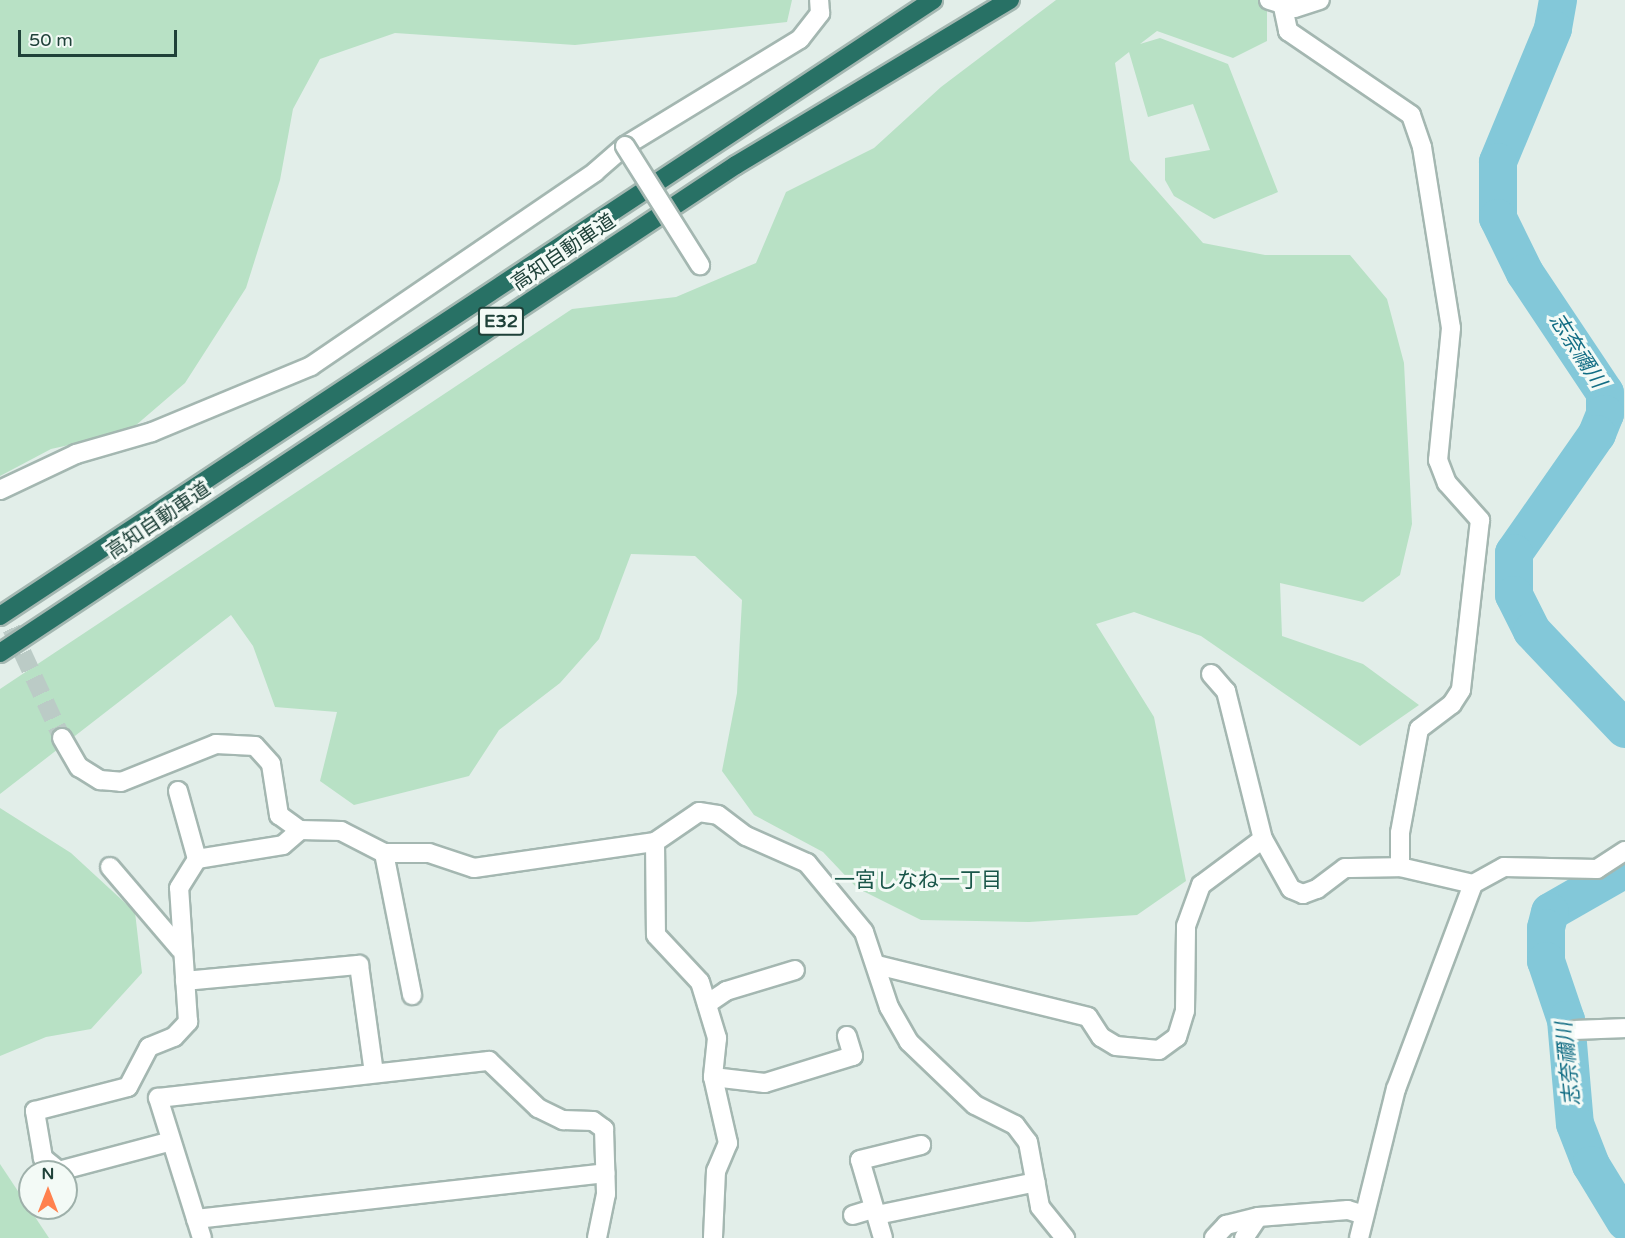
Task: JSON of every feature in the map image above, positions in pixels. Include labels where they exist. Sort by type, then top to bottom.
[{"type":"highway","name":"高知自動車道","points":[[0,616],[933,0]]},
{"type":"highway","name":"高知自動車道","points":[[0,654],[736,165],[1010,0]]},
{"type":"street","points":[[0,490],[76,454],[152,432],[310,366],[595,172],[625,146],[800,39],[820,13],[819,0]]},
{"type":"street","points":[[1320,0],[1276,3],[1288,31],[1399,103],[1414,121],[1451,328],[1438,460],[1447,483],[1480,520],[1461,690],[1452,704],[1419,729],[1400,832],[1400,867]]},
{"type":"street","points":[[625,146],[700,265]]},
{"type":"street","points":[[1211,674],[1226,692],[1263,839],[1282,879],[1304,894],[1345,868],[1400,867],[1473,884]]},
{"type":"street","points":[[62,738],[79,767],[100,780],[121,782],[216,744],[255,746],[271,765],[279,815],[300,830],[341,831],[384,853],[429,853],[474,868],[655,842],[699,812],[718,814],[746,836],[807,863],[864,932],[877,965],[889,1007],[909,1042],[975,1105],[1015,1125],[1028,1142],[1040,1207],[1065,1238]]},
{"type":"street","points":[[168,1142],[59,1171],[43,1158],[35,1111],[128,1087],[149,1047],[174,1037],[188,1022],[180,949],[179,888],[197,859],[178,791]]},
{"type":"street","points":[[197,859],[283,845],[300,830]]},
{"type":"street","points":[[877,965],[1088,1017],[1101,1037],[1116,1046],[1159,1050],[1177,1037],[1185,1011],[1186,926],[1200,885],[1263,839]]},
{"type":"street","points":[[655,842],[656,935],[700,982],[717,1038],[713,1077],[728,1143],[716,1171],[713,1238]]},
{"type":"street","points":[[1359,1238],[1361,1214],[1396,1089],[1473,884],[1504,867],[1597,869],[1625,851]]},
{"type":"street","points":[[384,853],[412,995]]},
{"type":"street","points":[[110,867],[180,949]]},
{"type":"street","points":[[185,981],[359,965],[374,1073]]},
{"type":"street","points":[[707,1004],[726,991],[795,970]]},
{"type":"street","points":[[1576,1030],[1625,1028]]},
{"type":"street","points":[[713,1077],[765,1083],[853,1056],[847,1036]]},
{"type":"street","points":[[202,1238],[168,1142],[158,1098],[489,1061],[538,1108],[563,1120],[593,1121],[604,1129],[605,1173],[597,1238]]},
{"type":"street","points":[[883,1238],[860,1160],[921,1145]]},
{"type":"street","points":[[196,1219],[605,1173]]},
{"type":"street","points":[[853,1215],[1036,1182]]},
{"type":"street","points":[[1214,1238],[1226,1225],[1258,1217],[1348,1210],[1361,1214]]},
{"type":"street","points":[[1244,1238],[1258,1217]]},
{"type":"green space","points":[[0,0],[792,0],[787,22],[575,45],[395,33],[320,59],[293,109],[280,180],[246,288],[185,383],[128,432],[51,449],[0,476]]},
{"type":"green space","points":[[1056,0],[1267,0],[1267,41],[1233,58],[1157,31],[1140,44],[1160,38],[1228,64],[1278,192],[1214,219],[1174,196],[1165,180],[1165,158],[1210,150],[1193,104],[1148,117],[1129,52],[1115,63],[1130,160],[1203,243],[1265,255],[1350,255],[1387,299],[1404,363],[1412,524],[1400,575],[1363,602],[1280,583],[1282,636],[1363,664],[1419,705],[1360,746],[1201,636],[1134,612],[1096,624],[1154,717],[1186,881],[1137,915],[1029,922],[921,920],[857,888],[823,852],[754,815],[722,771],[737,693],[742,600],[695,556],[631,554],[599,639],[560,683],[499,730],[469,776],[354,805],[320,781],[337,712],[275,707],[253,646],[231,615],[0,794],[0,689],[572,309],[676,297],[756,263],[786,192],[874,148],[941,87]]},
{"type":"green space","points":[[0,808],[71,853],[135,912],[142,973],[91,1029],[46,1037],[0,1056]]},
{"type":"green space","points":[[0,1164],[18,1191],[18,1220],[37,1220],[49,1238],[0,1238]]},
{"type":"waterway","name":"志奈禰川","points":[[1558,0],[1553,29],[1498,162],[1498,218],[1525,273],[1605,393],[1605,414],[1597,434],[1514,553],[1514,595],[1532,631],[1625,729]]},
{"type":"waterway","name":"志奈禰川","points":[[1625,869],[1550,912],[1546,928],[1546,961],[1566,1020],[1575,1124],[1591,1165],[1625,1221]]},
{"type":"tunnel","points":[[0,604],[62,738]]},
{"type":"district","name":"一宮しなね一丁目","points":[[918,881]]}]
